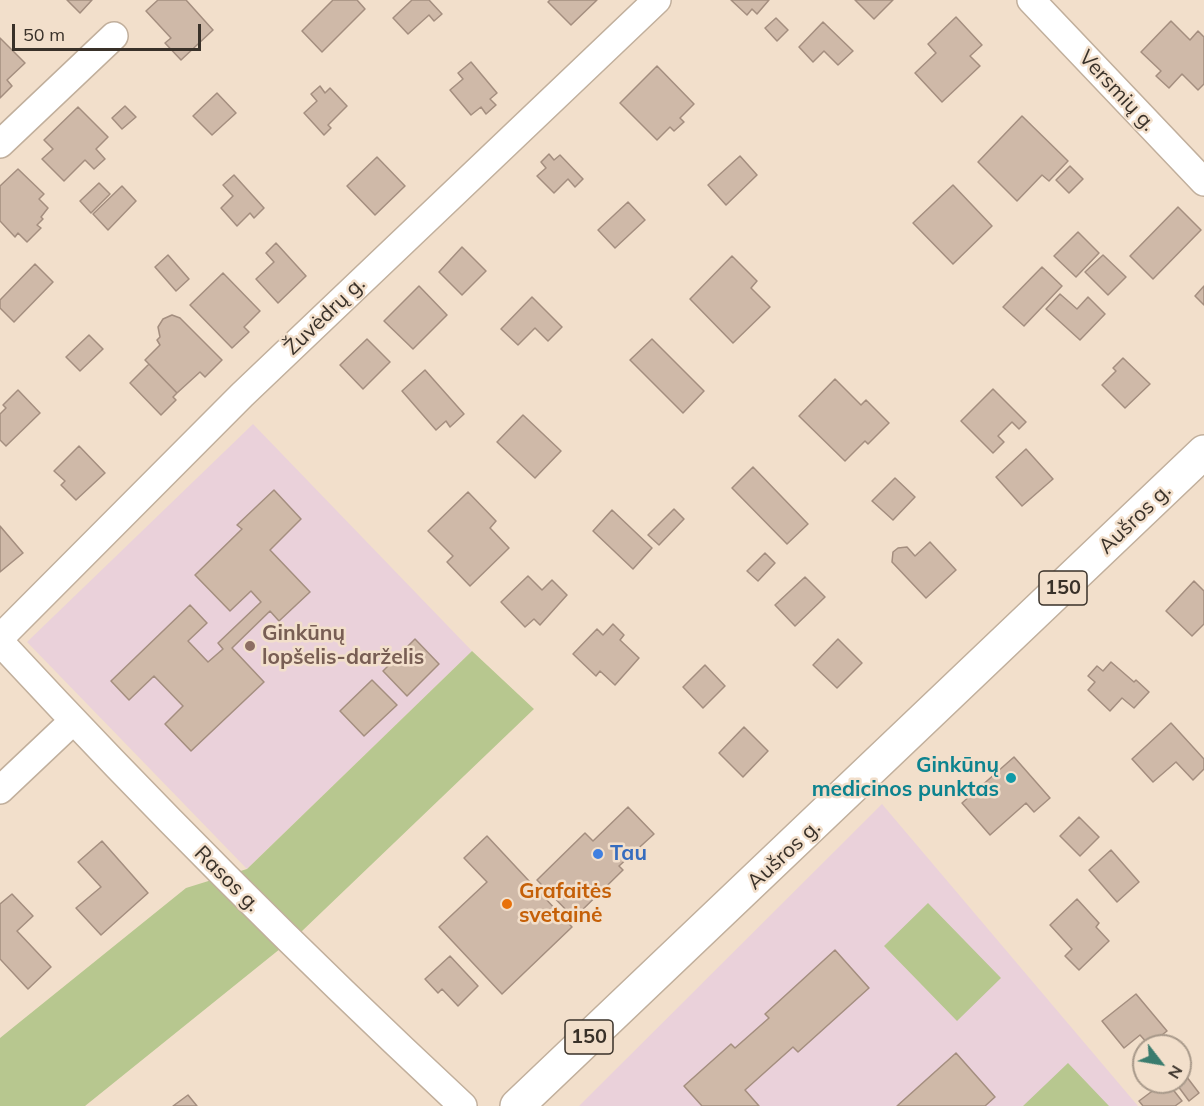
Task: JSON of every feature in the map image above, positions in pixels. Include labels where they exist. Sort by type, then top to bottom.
[{"type":"main road","name":"Aušros g.","points":[[518,1106],[1204,452]]},
{"type":"street","name":"Žuvėdrų g.","points":[[0,638],[242,395],[657,0]]},
{"type":"street","name":"Versmių g.","points":[[1031,0],[1204,182]]},
{"type":"street","points":[[0,144],[114,36]]},
{"type":"street","name":"Rasos g.","points":[[0,642],[73,722],[314,966],[463,1106]]},
{"type":"street","points":[[0,790],[73,722]]},
{"type":"shaded area","name":"Ginkūnų lopšelis-darželis","points":[[253,424],[472,651],[247,869],[27,642]]},
{"type":"shaded area","points":[[882,804],[1138,1106],[579,1106]]},
{"type":"green space","points":[[472,651],[534,709],[301,932],[85,1106],[0,1106],[0,1038],[186,888],[247,869]]},
{"type":"green space","points":[[928,903],[1001,978],[957,1021],[884,946]]},
{"type":"green space","points":[[1068,1063],[1109,1106],[1023,1106]]},
{"type":"building","points":[[67,0],[92,0],[80,13]]},
{"type":"building","points":[[158,0],[186,0],[213,30],[181,60],[165,43],[171,38],[146,11]]},
{"type":"building","points":[[333,0],[357,0],[365,9],[322,52],[302,31]]},
{"type":"building","points":[[412,0],[429,0],[442,14],[434,21],[429,15],[408,34],[393,18]]},
{"type":"building","points":[[550,0],[597,0],[571,25],[548,2]]},
{"type":"building","points":[[731,0],[769,0],[757,14],[752,9],[747,15]]},
{"type":"building","points":[[855,0],[893,0],[874,19]]},
{"type":"building","points":[[956,17],[982,45],[970,56],[980,66],[942,102],[915,73],[936,53],[928,44]]},
{"type":"building","points":[[776,18],[788,30],[777,41],[765,28]]},
{"type":"building","points":[[1171,21],[1190,40],[1198,31],[1204,37],[1204,84],[1198,90],[1182,74],[1169,88],[1156,76],[1161,71],[1141,52]]},
{"type":"building","points":[[823,22],[853,51],[838,65],[824,51],[813,62],[799,47]]},
{"type":"building","points":[[0,38],[25,63],[7,80],[12,86],[0,98]]},
{"type":"building","points":[[471,62],[497,93],[490,99],[496,105],[486,114],[481,107],[471,115],[450,90],[463,79],[458,73]]},
{"type":"building","points":[[657,66],[694,104],[680,118],[684,122],[674,131],[670,127],[657,140],[620,103]]},
{"type":"building","points":[[320,86],[325,93],[330,88],[347,106],[328,125],[331,128],[324,135],[304,113],[317,101],[311,94]]},
{"type":"building","points":[[217,93],[236,113],[212,135],[193,116]]},
{"type":"building","points":[[125,106],[136,117],[122,129],[112,118]]},
{"type":"building","points":[[78,107],[108,137],[96,149],[105,159],[94,169],[85,160],[64,181],[42,159],[53,149],[44,140]]},
{"type":"building","points":[[1022,116],[1068,161],[1049,181],[1042,175],[1017,201],[978,162]]},
{"type":"building","points":[[549,154],[554,160],[560,155],[583,179],[575,187],[568,179],[554,193],[537,176],[546,168],[541,162]]},
{"type":"building","points":[[740,156],[757,175],[726,205],[708,185]]},
{"type":"building","points":[[377,157],[405,186],[375,215],[347,186]]},
{"type":"building","points":[[1070,166],[1083,179],[1069,193],[1056,180]]},
{"type":"building","points":[[18,169],[44,194],[39,199],[48,208],[37,225],[41,228],[27,242],[18,233],[15,237],[0,221],[0,186]]},
{"type":"building","points":[[234,175],[264,208],[254,218],[250,213],[237,226],[221,208],[233,196],[223,185]]},
{"type":"building","points":[[99,183],[110,194],[91,213],[80,201]]},
{"type":"building","points":[[953,185],[992,226],[953,264],[913,223]]},
{"type":"building","points":[[122,186],[136,201],[108,230],[93,214]]},
{"type":"building","points":[[628,202],[645,220],[615,248],[598,230]]},
{"type":"building","points":[[1178,207],[1201,230],[1153,279],[1130,256]]},
{"type":"building","points":[[1078,232],[1099,253],[1076,277],[1054,256]]},
{"type":"building","points":[[276,243],[306,276],[278,303],[256,279],[274,262],[266,253]]},
{"type":"building","points":[[462,247],[486,271],[462,295],[439,272]]},
{"type":"building","points":[[168,255],[189,279],[176,291],[155,267]]},
{"type":"building","points":[[1103,255],[1126,277],[1108,295],[1085,272]]},
{"type":"building","points":[[732,256],[757,281],[751,288],[770,307],[733,343],[690,299]]},
{"type":"building","points":[[35,264],[53,282],[14,322],[0,308],[0,300]]},
{"type":"building","points":[[1042,267],[1062,286],[1024,326],[1003,307]]},
{"type":"building","points":[[223,273],[260,311],[244,327],[249,332],[232,348],[190,305]]},
{"type":"building","points":[[419,286],[447,315],[413,349],[384,321]]},
{"type":"building","points":[[1204,286],[1204,305],[1195,296]]},
{"type":"building","points":[[1060,294],[1077,309],[1088,297],[1105,314],[1080,340],[1046,309]]},
{"type":"building","points":[[532,297],[562,327],[548,341],[535,328],[518,345],[501,329]]},
{"type":"building","points":[[172,315],[180,318],[222,360],[205,377],[200,372],[177,393],[145,360],[160,345],[157,340],[160,337],[158,327],[163,319]]},
{"type":"building","points":[[89,335],[103,349],[80,371],[66,357]]},
{"type":"building","points":[[367,339],[390,362],[363,389],[340,365]]},
{"type":"building","points":[[652,339],[704,391],[683,413],[630,360]]},
{"type":"building","points":[[1123,358],[1150,384],[1125,408],[1102,385],[1116,371],[1113,368]]},
{"type":"building","points":[[149,364],[177,393],[173,397],[176,400],[161,415],[130,383]]},
{"type":"building","points":[[425,370],[464,414],[450,427],[446,421],[436,430],[402,391]]},
{"type":"building","points":[[835,379],[861,405],[866,400],[889,423],[868,444],[865,441],[845,461],[799,416]]},
{"type":"building","points":[[993,389],[1026,422],[1019,429],[1012,422],[998,436],[1004,442],[993,453],[961,421]]},
{"type":"building","points":[[18,390],[40,413],[6,446],[0,440],[0,414],[6,408],[3,405]]},
{"type":"building","points":[[523,415],[561,451],[535,478],[497,442]]},
{"type":"building","points":[[79,446],[105,473],[76,500],[61,485],[65,481],[54,471]]},
{"type":"building","points":[[1026,449],[1053,479],[1022,506],[996,477]]},
{"type":"building","points":[[753,467],[808,524],[787,544],[732,488]]},
{"type":"building","points":[[895,478],[915,497],[893,520],[872,501]]},
{"type":"building","points":[[274,490],[301,519],[270,550],[310,592],[279,621],[270,611],[232,648],[264,682],[191,751],[165,724],[183,706],[154,676],[129,700],[111,681],[190,605],[207,623],[188,641],[208,662],[223,649],[218,643],[261,602],[251,591],[230,611],[195,575],[242,529],[237,525]]},
{"type":"building","points":[[468,492],[496,521],[490,528],[509,548],[470,586],[447,562],[453,556],[428,531]]},
{"type":"building","points":[[674,509],[684,519],[659,545],[648,535]]},
{"type":"building","points":[[612,510],[652,548],[633,569],[593,531]]},
{"type":"building","points":[[0,526],[23,553],[0,572]]},
{"type":"building","points":[[930,542],[956,570],[926,598],[892,562],[893,552],[898,548],[907,547],[915,556]]},
{"type":"building","points":[[765,553],[775,563],[758,581],[747,571]]},
{"type":"building","points":[[528,576],[542,590],[552,580],[567,595],[540,625],[534,619],[525,627],[501,602]]},
{"type":"building","points":[[805,577],[825,597],[795,626],[775,605]]},
{"type":"building","points":[[1194,581],[1204,591],[1204,624],[1192,636],[1166,611]]},
{"type":"building","points":[[613,624],[624,635],[620,640],[639,658],[615,685],[600,671],[596,676],[573,654],[597,629],[603,635]]},
{"type":"building","points":[[415,639],[439,664],[407,696],[383,671]]},
{"type":"building","points":[[838,639],[862,663],[837,688],[813,665]]},
{"type":"building","points":[[1111,662],[1149,692],[1134,708],[1122,698],[1110,711],[1088,690],[1095,682],[1088,676],[1097,666],[1103,671]]},
{"type":"building","points":[[705,665],[725,686],[703,708],[683,687]]},
{"type":"building","points":[[372,680],[397,705],[364,736],[340,711]]},
{"type":"building","points":[[1171,723],[1204,759],[1204,769],[1193,780],[1176,762],[1153,782],[1132,759]]},
{"type":"building","points":[[744,727],[768,751],[743,777],[719,753]]},
{"type":"building","name":"Ginkūnų medicinos punktas","points":[[1014,757],[1050,798],[1034,812],[1026,803],[990,835],[962,803]]},
{"type":"building","name":"Tau","points":[[628,807],[654,834],[619,866],[623,870],[574,918],[537,880],[585,833],[593,841]]},
{"type":"building","points":[[1079,817],[1099,837],[1080,856],[1060,836]]},
{"type":"building","name":"Grafaitės svetainė","points":[[487,836],[572,927],[502,994],[439,927],[487,882],[464,858]]},
{"type":"building","points":[[102,841],[148,893],[101,935],[76,908],[101,887],[78,862]]},
{"type":"building","points":[[1111,850],[1139,882],[1117,902],[1089,870]]},
{"type":"building","points":[[12,894],[33,916],[17,931],[51,967],[28,989],[0,959],[0,904]]},
{"type":"building","points":[[1077,899],[1099,923],[1096,927],[1109,941],[1079,970],[1065,956],[1072,949],[1050,925]]},
{"type":"building","points":[[835,950],[869,988],[798,1052],[793,1047],[745,1090],[759,1106],[702,1106],[684,1086],[731,1044],[735,1048],[769,1018],[765,1014]]},
{"type":"building","points":[[450,956],[478,986],[458,1006],[442,989],[438,993],[425,979]]},
{"type":"building","points":[[1136,994],[1167,1031],[1163,1034],[1132,1034],[1132,1042],[1124,1048],[1102,1021]]},
{"type":"building","points":[[956,1053],[995,1097],[985,1106],[897,1106]]},
{"type":"building","points":[[1192,1084],[1199,1093],[1189,1101],[1184,1094],[1192,1094]]},
{"type":"building","points":[[1148,1094],[1176,1094],[1182,1101],[1175,1106],[1143,1106],[1139,1101]]},
{"type":"building","points":[[188,1095],[197,1106],[173,1106]]},
{"type":"place","name":"Ginkūnų lopšelis-darželis","points":[[250,646]]},
{"type":"place","name":"Ginkūnų medicinos punktas","points":[[1011,778]]},
{"type":"place","name":"Tau","points":[[598,854]]},
{"type":"place","name":"Grafaitės svetainė","points":[[507,904]]}]
